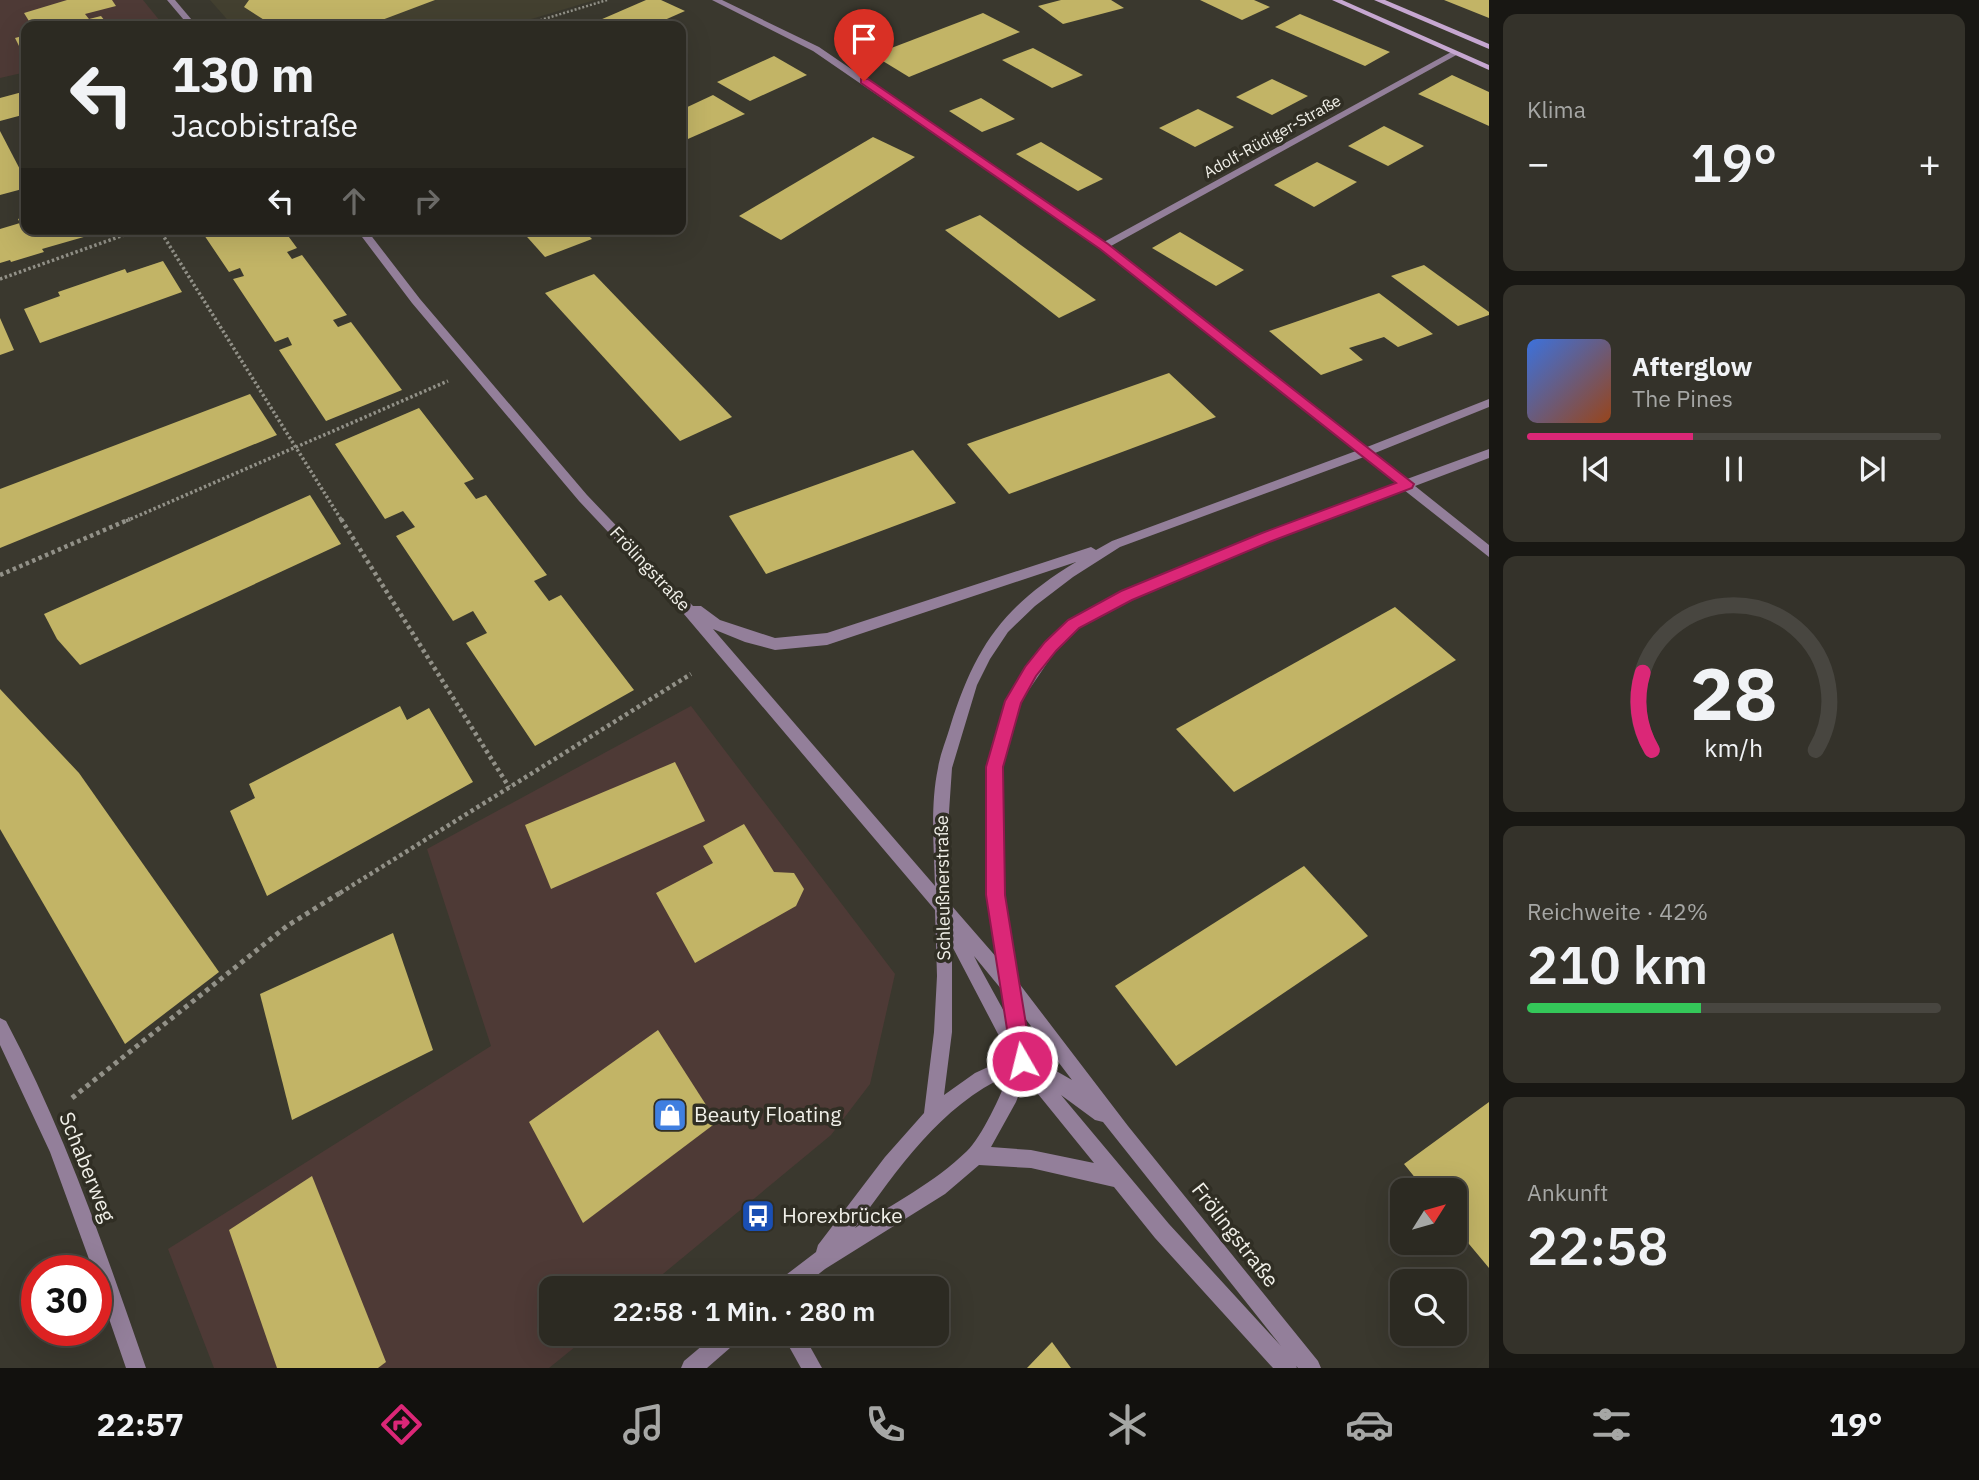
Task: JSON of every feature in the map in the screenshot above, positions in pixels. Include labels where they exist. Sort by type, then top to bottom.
[{"type":"street","points":[[171,0],[189,21]]},
{"type":"street","points":[[716,0],[816,49],[1104,246],[1407,484],[1489,552]]},
{"type":"street","points":[[1336,0],[1489,68]]},
{"type":"street","points":[[1378,0],[1489,47]]},
{"type":"street","name":"Adolf-Rüdiger-Straße","points":[[1104,246],[1456,53]]},
{"type":"street","name":"Frölingstraße","points":[[366,235],[416,301],[583,498],[677,596],[1012,988],[1122,1132],[1311,1368]]},
{"type":"street","name":"Schleußnerstraße","points":[[677,596],[715,624],[745,636],[775,644],[827,639],[1116,544],[1366,452],[1489,403]]},
{"type":"street","points":[[800,1276],[938,1186],[976,1156],[1010,1096],[1022,1061],[996,895],[995,767],[1013,701],[1051,646],[1074,624],[1126,595],[1267,537],[1489,453]]},
{"type":"street","name":"Schleußnerstraße","points":[[932,1120],[943,1032],[945,976],[941,811],[945,768],[962,708],[985,655],[1003,628],[1030,602],[1068,573],[1116,544]]},
{"type":"street","name":"Frölingstraße","points":[[942,906],[972,970],[1022,1061],[1119,1180],[1287,1368]]},
{"type":"street","name":"Schaberweg","points":[[0,1027],[44,1120],[90,1237],[136,1368]]},
{"type":"street","points":[[818,1262],[907,1144],[967,1088],[1022,1061]]},
{"type":"street","name":"Frölingstraße","points":[[1022,1061],[1054,1078],[1122,1132]]},
{"type":"street","points":[[976,1156],[1011,1155],[1040,1159],[1119,1180]]},
{"type":"street","points":[[691,1368],[718,1346]]},
{"type":"street","points":[[799,1346],[812,1368]]},
{"type":"path","points":[[538,21],[607,0]]},
{"type":"path","points":[[0,279],[124,235]]},
{"type":"path","points":[[163,235],[509,787]]},
{"type":"path","points":[[0,575],[474,370]]},
{"type":"path","points":[[44,1120],[287,926],[691,674]]},
{"type":"shaded area","points":[[0,0],[143,0],[160,21],[21,21],[21,73],[0,78]]},
{"type":"shaded area","points":[[210,0],[595,0],[525,21],[229,21]]},
{"type":"shaded area","points":[[691,706],[895,974],[870,1084],[831,1135],[661,1276],[539,1276],[539,1346],[576,1346],[549,1368],[214,1368],[168,1249],[491,1046],[427,849]]},
{"type":"building","points":[[67,0],[112,0],[116,6],[85,14],[89,19],[101,16],[105,21],[29,21],[24,13]]},
{"type":"building","points":[[249,0],[435,0],[379,21],[266,21],[244,7]]},
{"type":"building","points":[[646,0],[661,0],[685,11],[662,21],[598,21]]},
{"type":"building","points":[[1061,0],[1111,0],[1124,8],[1063,24],[1038,6]]},
{"type":"building","points":[[1200,0],[1254,0],[1270,7],[1242,20]]},
{"type":"building","points":[[1444,0],[1489,0],[1489,18]]},
{"type":"building","points":[[983,13],[1020,32],[909,77],[873,55]]},
{"type":"building","points":[[1300,14],[1390,52],[1365,66],[1275,27]]},
{"type":"building","points":[[21,36],[21,50],[15,38]]},
{"type":"building","points":[[1033,48],[1083,75],[1052,88],[1002,60]]},
{"type":"building","points":[[774,56],[807,75],[750,101],[717,82]]},
{"type":"building","points":[[1452,75],[1489,92],[1489,126],[1418,94]]},
{"type":"building","points":[[1272,79],[1308,96],[1272,115],[1236,97]]},
{"type":"building","points":[[21,92],[21,115],[0,121],[0,98]]},
{"type":"building","points":[[713,95],[745,114],[686,140],[686,108]]},
{"type":"building","points":[[981,98],[1015,119],[982,132],[949,111]]},
{"type":"building","points":[[1198,109],[1234,127],[1195,147],[1159,128]]},
{"type":"building","points":[[1384,126],[1424,146],[1388,166],[1348,146]]},
{"type":"building","points":[[0,131],[21,171],[21,189],[0,195]]},
{"type":"building","points":[[873,137],[915,157],[781,240],[739,216]]},
{"type":"building","points":[[1041,142],[1103,179],[1078,191],[1016,154]]},
{"type":"building","points":[[1317,162],[1357,182],[1314,207],[1274,185]]},
{"type":"building","points":[[980,215],[1096,300],[1059,318],[945,230]]},
{"type":"building","points":[[21,218],[21,235],[91,235],[42,249],[44,252],[0,263],[0,229],[20,223],[18,219]]},
{"type":"building","points":[[1180,232],[1244,270],[1216,286],[1152,248]]},
{"type":"building","points":[[204,235],[287,235],[297,248],[287,252],[292,259],[302,255],[347,315],[333,320],[338,327],[351,322],[402,390],[326,421],[279,350],[292,345],[288,337],[275,342],[233,279],[244,276],[240,268],[229,272]]},
{"type":"building","points":[[525,235],[588,235],[592,239],[545,257]]},
{"type":"building","points":[[163,261],[182,292],[40,343],[24,309],[60,296],[58,292],[125,269],[127,273]]},
{"type":"building","points":[[1424,265],[1489,312],[1489,315],[1458,326],[1391,276]]},
{"type":"building","points":[[594,274],[732,417],[680,441],[545,293]]},
{"type":"building","points":[[1379,293],[1433,334],[1398,347],[1384,337],[1349,348],[1363,360],[1321,375],[1269,331]]},
{"type":"building","points":[[0,318],[14,350],[0,355]]},
{"type":"building","points":[[1169,373],[1216,417],[1009,494],[967,444]]},
{"type":"building","points":[[250,394],[277,435],[0,548],[0,489]]},
{"type":"building","points":[[419,408],[474,479],[464,483],[476,499],[486,495],[547,575],[534,581],[549,601],[561,595],[634,690],[535,746],[466,643],[487,633],[473,611],[453,621],[396,536],[415,527],[403,511],[385,519],[335,444]]},
{"type":"building","points":[[913,450],[956,503],[766,574],[729,516]]},
{"type":"building","points":[[310,495],[341,544],[80,665],[57,639],[44,614]]},
{"type":"building","points":[[1395,607],[1456,660],[1234,792],[1176,729]]},
{"type":"building","points":[[0,689],[79,773],[219,972],[125,1044],[0,829]]},
{"type":"building","points":[[400,706],[407,720],[429,708],[473,782],[267,896],[230,811],[255,798],[249,784]]},
{"type":"building","points":[[675,762],[705,821],[551,889],[525,825]]},
{"type":"building","points":[[744,824],[774,872],[794,873],[804,889],[796,906],[695,963],[656,893],[713,863],[703,846]]},
{"type":"building","points":[[1304,866],[1368,936],[1176,1066],[1115,986]]},
{"type":"building","points":[[393,933],[433,1050],[292,1120],[260,994]]},
{"type":"building","points":[[658,1030],[717,1122],[583,1223],[529,1122]]},
{"type":"building","points":[[1489,1102],[1489,1268],[1467,1242],[1467,1178],[1415,1178],[1404,1164]]},
{"type":"building","points":[[312,1176],[386,1362],[378,1368],[277,1368],[229,1230]]},
{"type":"building","points":[[1052,1342],[1071,1368],[1027,1368]]},
{"type":"place","name":"Beauty Floating","points":[[670,1115]]},
{"type":"place","name":"Horexbrücke","points":[[758,1216]]},
{"type":"route","points":[[864,81],[1104,246],[1407,484],[1267,537],[1126,595],[1074,624],[1051,646],[1031,672],[1013,701],[995,767],[996,895],[1022,1061]]}]
